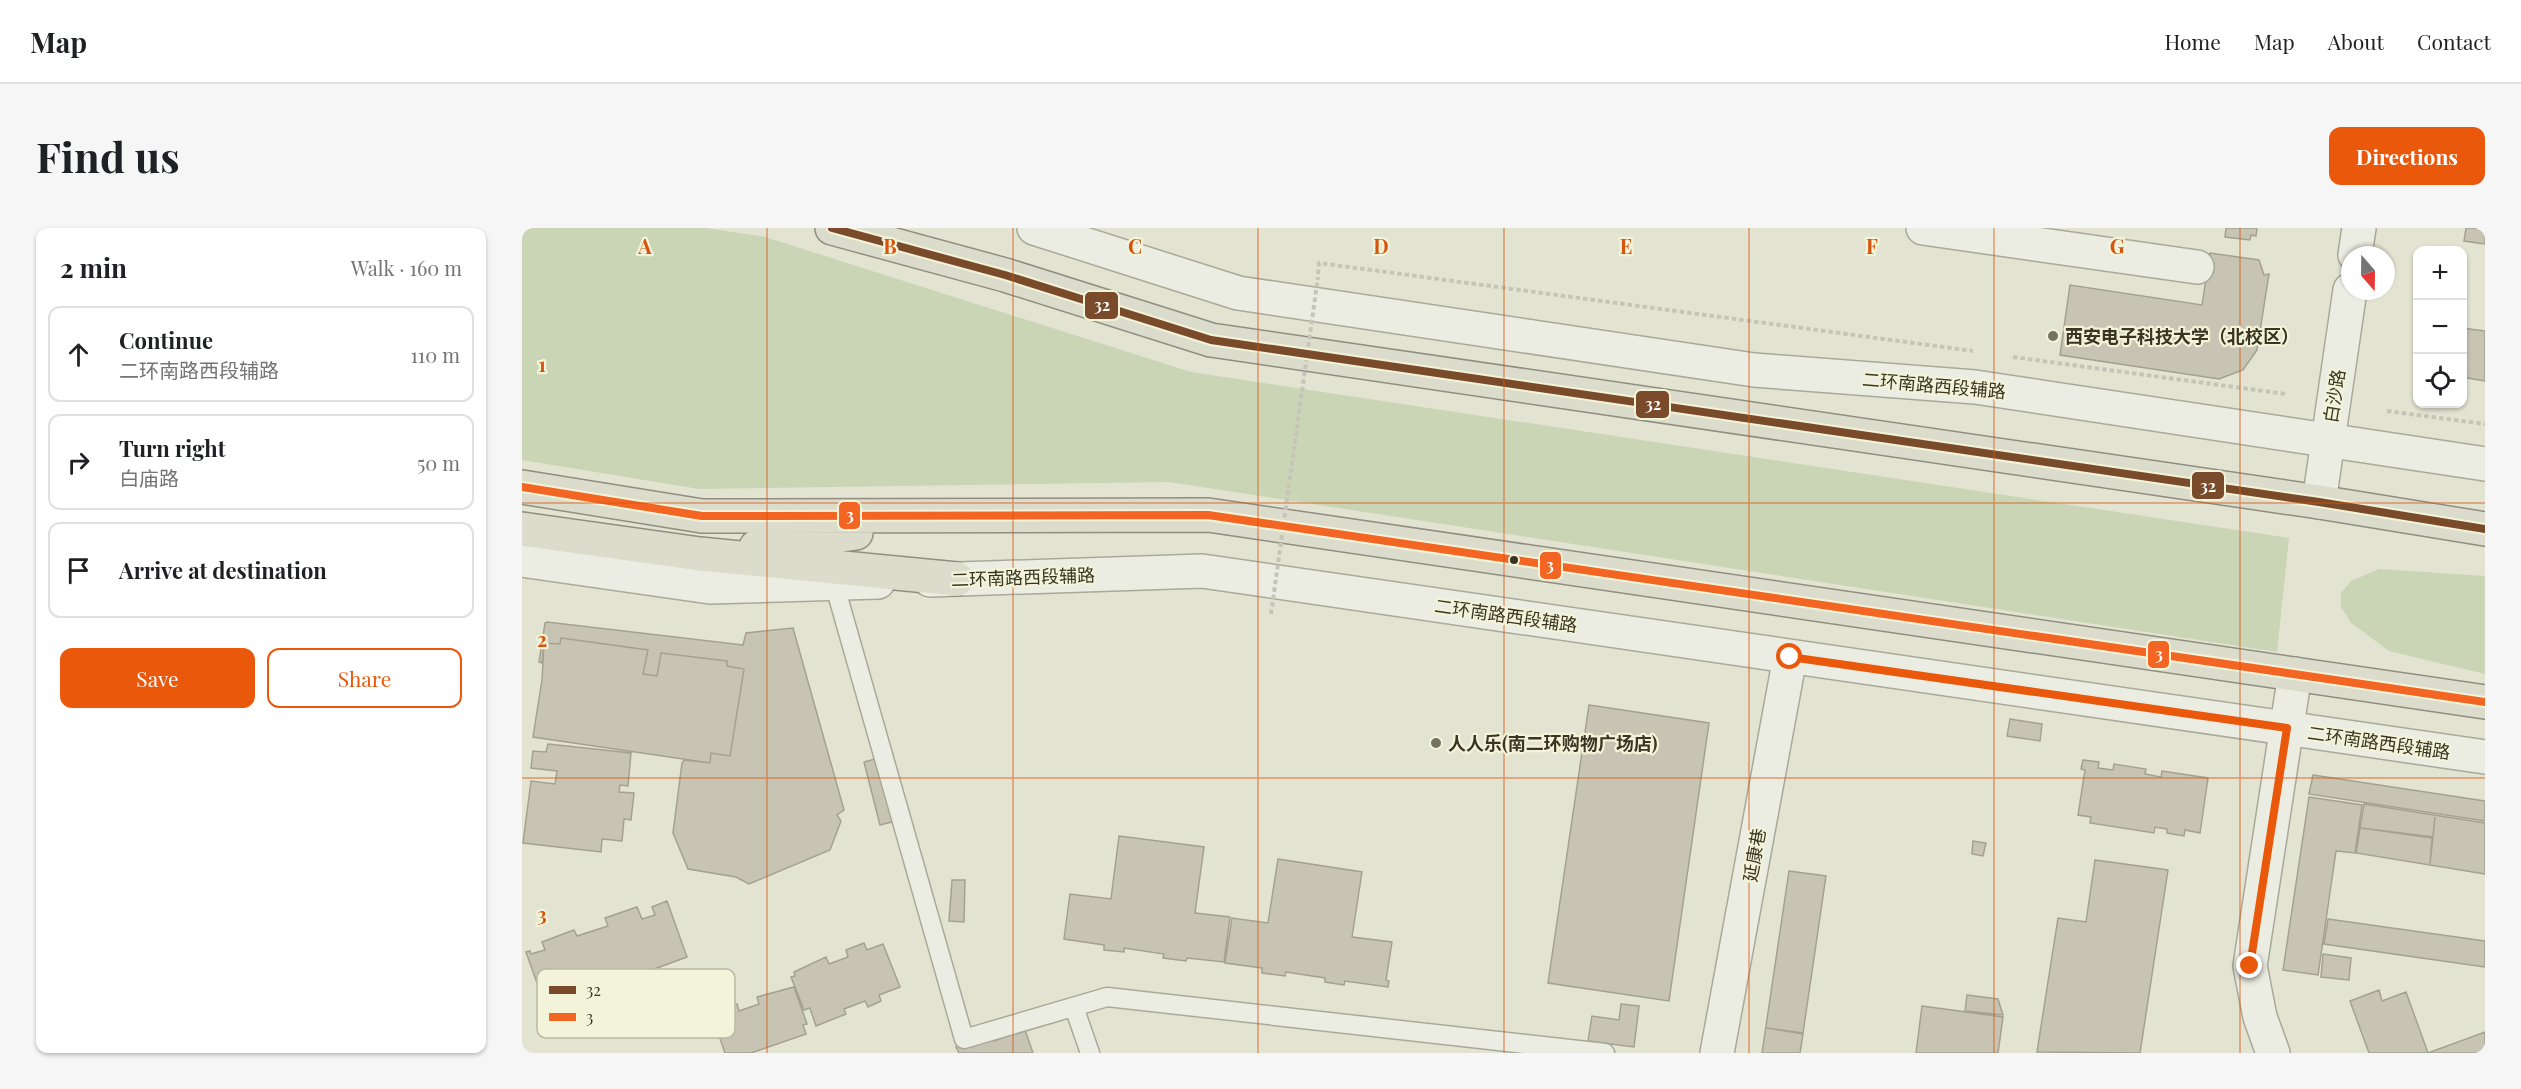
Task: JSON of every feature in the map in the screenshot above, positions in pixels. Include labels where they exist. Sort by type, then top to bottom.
[{"type":"highway","points":[[832,228],[1005,275],[1211,340],[2319,502],[2485,529]]},
{"type":"highway","points":[[888,228],[1005,275]]},
{"type":"highway","points":[[522,487],[702,516],[1208,515],[2485,702]]},
{"type":"highway","points":[[700,554],[992,516]]},
{"type":"highway","points":[[522,529],[700,554],[957,579]]},
{"type":"street","name":"二环南路西段辅路","points":[[1034,228],[1238,293],[1754,370],[1975,387],[2328,438],[2485,464]]},
{"type":"street","points":[[1923,228],[2197,267]]},
{"type":"street","points":[[2356,246],[2359,228]]},
{"type":"street","name":"白沙路","points":[[2319,502],[2349,300]]},
{"type":"street","name":"二环南路西段辅路","points":[[522,560],[710,587],[1202,571],[2485,757]]},
{"type":"street","name":"延康巷","points":[[1717,1053],[1790,657]]},
{"type":"street","points":[[2273,1053],[2260,1017],[2250,966],[2295,674]]},
{"type":"lane","points":[[834,583],[964,1039],[1107,997],[1605,1053]]},
{"type":"lane","points":[[1074,1006],[1090,1053]]},
{"type":"path","points":[[1271,614],[1319,263],[1979,352]]},
{"type":"path","points":[[2003,356],[2286,394]]},
{"type":"path","points":[[2387,411],[2485,424]]},
{"type":"green space","points":[[522,228],[706,228],[765,237],[1191,372],[2289,538],[2277,652],[1169,482],[699,489],[522,460]]},
{"type":"green space","points":[[2379,569],[2485,576],[2485,674],[2389,651],[2351,623],[2341,607],[2341,593],[2351,581]]},
{"type":"building","points":[[2226,228],[2257,228],[2256,236],[2251,235],[2250,240],[2225,237]]},
{"type":"building","points":[[2466,228],[2485,228],[2485,244],[2464,241]]},
{"type":"building","points":[[2210,253],[2259,260],[2264,275],[2269,274],[2257,350],[2243,370],[2219,379],[2060,355],[2070,285],[2202,305]]},
{"type":"building","points":[[2467,329],[2485,331],[2485,381],[2467,378]]},
{"type":"building","points":[[547,622],[743,645],[746,633],[793,628],[844,810],[837,815],[841,821],[830,850],[749,884],[736,877],[688,869],[673,833],[682,763],[684,760],[710,763],[711,753],[730,756],[744,669],[727,666],[727,661],[661,653],[657,676],[643,674],[648,650],[561,638],[560,644],[544,643],[542,663],[539,662]]},
{"type":"building","points":[[561,638],[648,650],[643,674],[657,676],[661,653],[727,661],[727,666],[744,669],[730,756],[711,753],[710,763],[533,737],[542,680],[544,643],[560,644]]},
{"type":"building","points":[[1589,705],[1709,723],[1669,1001],[1548,983]]},
{"type":"building","points":[[2010,719],[2042,724],[2040,741],[2007,736]]},
{"type":"building","points":[[548,744],[631,753],[628,786],[620,785],[619,792],[634,793],[631,820],[624,819],[622,841],[602,839],[601,852],[523,843],[531,781],[555,784],[557,771],[531,768],[533,751],[546,752]]},
{"type":"building","points":[[893,754],[903,819],[880,825],[864,762]]},
{"type":"building","points":[[2083,760],[2099,762],[2098,768],[2113,770],[2114,764],[2146,769],[2145,774],[2161,777],[2162,771],[2208,778],[2200,833],[2185,830],[2184,836],[2167,833],[2167,829],[2155,827],[2154,833],[2090,823],[2091,817],[2078,815],[2085,770],[2081,769]]},
{"type":"building","points":[[2313,775],[2485,801],[2485,821],[2309,794]]},
{"type":"building","points":[[2309,797],[2362,805],[2355,853],[2336,851],[2318,975],[2283,970]]},
{"type":"building","points":[[2364,804],[2485,823],[2485,874],[2356,853]],"holes":[[[2361,828],[2433,837],[2430,864],[2432,838]]]},
{"type":"building","points":[[1119,836],[1204,847],[1195,913],[1230,917],[1224,962],[1163,958],[1164,954],[1124,948],[1124,952],[1104,950],[1104,945],[1064,939],[1070,894],[1111,899]]},
{"type":"building","points":[[1973,841],[1986,843],[1983,856],[1972,854]]},
{"type":"building","points":[[1278,859],[1362,872],[1352,937],[1392,942],[1386,980],[1389,981],[1388,987],[1345,981],[1344,985],[1325,982],[1325,978],[1286,972],[1285,976],[1262,973],[1262,968],[1225,963],[1232,918],[1268,923]]},
{"type":"building","points":[[2095,860],[2168,870],[2140,1053],[2037,1052],[2058,918],[2086,922]]},
{"type":"building","points":[[1789,871],[1826,876],[1803,1033],[1767,1028],[1803,1034],[1800,1053],[1762,1053]]},
{"type":"building","points":[[952,880],[965,880],[964,922],[949,921]]},
{"type":"building","points":[[667,901],[687,957],[654,969],[537,969],[537,983],[526,952],[530,951],[531,954],[545,950],[542,942],[574,930],[577,936],[608,926],[605,918],[637,907],[642,919],[655,915],[652,907]]},
{"type":"building","points":[[2328,919],[2485,941],[2485,967],[2324,944]]},
{"type":"building","points":[[864,943],[867,950],[883,944],[900,987],[879,995],[881,1001],[868,1007],[865,1001],[844,1009],[846,1014],[816,1026],[810,1008],[804,1010],[791,977],[795,976],[794,972],[826,957],[829,964],[848,957],[846,950]]},
{"type":"building","points":[[2323,954],[2351,958],[2349,980],[2321,977]]},
{"type":"building","points":[[794,987],[807,1024],[803,1025],[806,1034],[751,1053],[725,1053],[720,1038],[735,1038],[735,1005],[737,1004],[739,1011],[759,1004],[757,997]]},
{"type":"building","points":[[2379,990],[2382,1001],[2406,992],[2428,1053],[2369,1053],[2350,1001]]},
{"type":"building","points":[[1967,995],[1998,999],[2003,1015],[1965,1011]]},
{"type":"building","points":[[1621,1004],[1639,1006],[1634,1047],[1588,1041],[1592,1016],[1619,1020]]},
{"type":"building","points":[[1922,1006],[2003,1017],[1998,1053],[1916,1053]]},
{"type":"building","points":[[1025,1030],[1033,1053],[959,1053],[956,1047],[992,1034],[994,1041]]},
{"type":"building","points":[[2485,1032],[2485,1053],[2428,1053]]},
{"type":"transit line","name":"32","points":[[832,228],[1005,275],[1211,340],[2319,502],[2485,529]]},
{"type":"transit line","name":"3","points":[[522,487],[702,516],[1208,515],[2485,702]]},
{"type":"place","name":"西安电子科技大学（北校区）","points":[[2053,336]]},
{"type":"place","name":"人人乐(南二环购物广场店)","points":[[1436,743]]},
{"type":"route","points":[[1790,657],[2287,728],[2250,966]]}]
